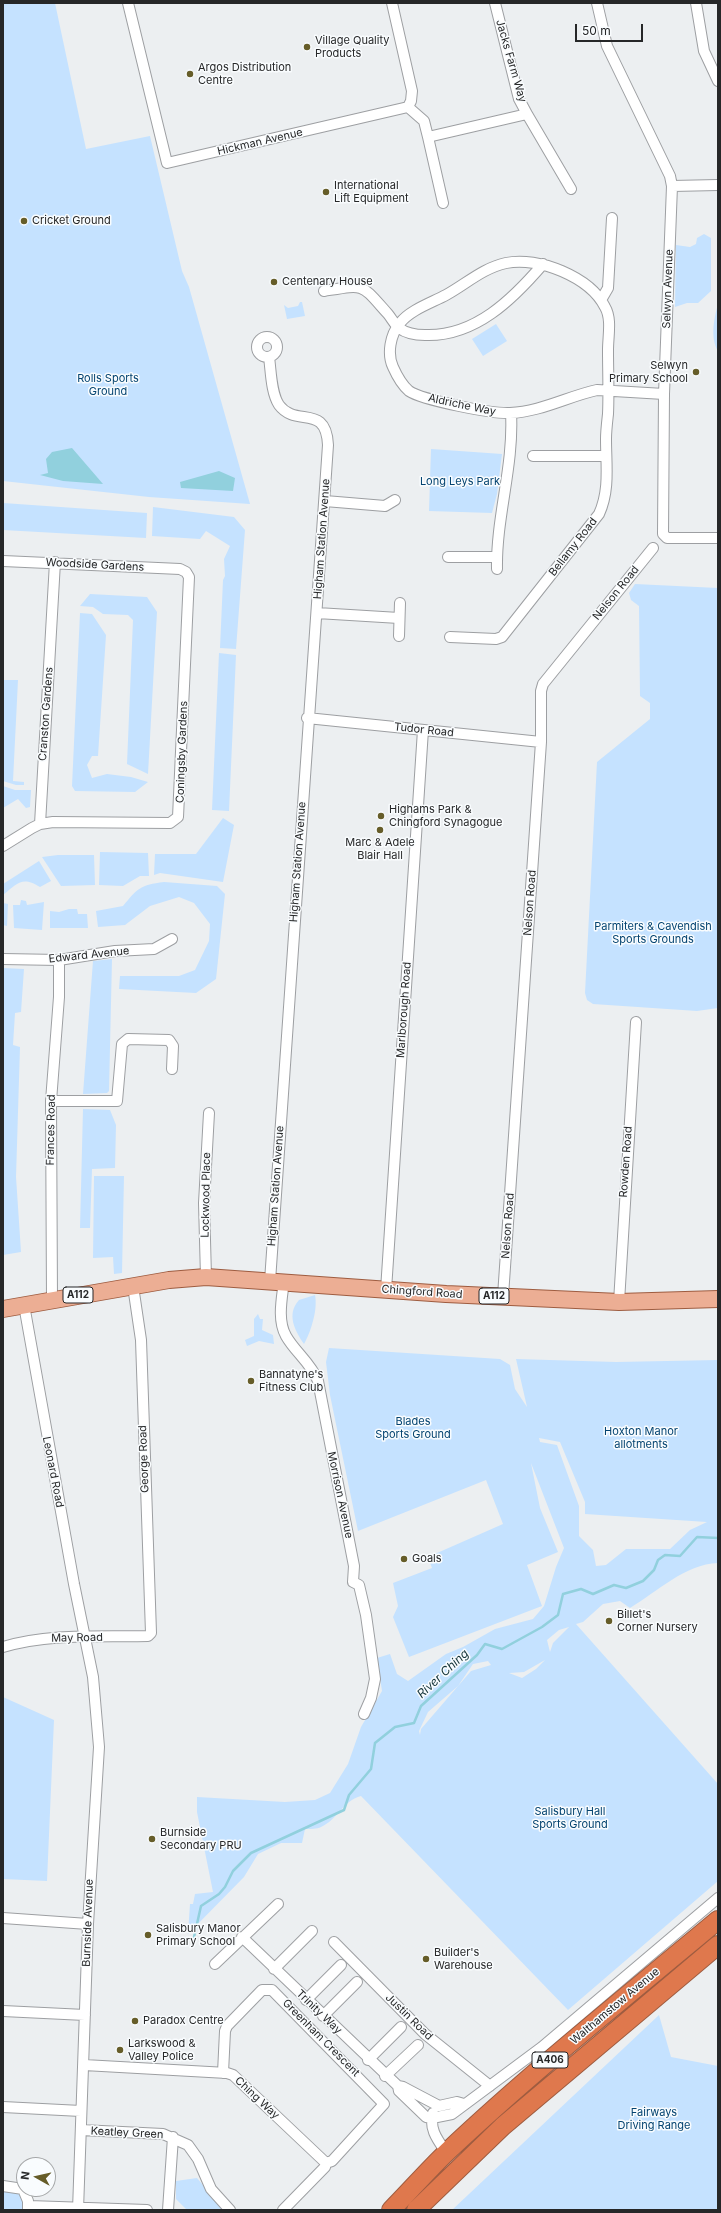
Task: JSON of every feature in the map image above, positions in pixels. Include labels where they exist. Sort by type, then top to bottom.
[{"type":"highway","name":"Walthamstow Avenue","points":[[391,2210],[446,2152],[546,2063],[718,1920]]},
{"type":"highway","name":"Walthamstow Avenue","points":[[416,2210],[503,2126],[718,1945]]},
{"type":"main road","name":"A112","points":[[3,1309],[169,1280],[206,1277],[277,1281]]},
{"type":"main road","name":"Chingford Road","points":[[277,1281],[386,1290],[619,1302],[718,1299]]},
{"type":"street","name":"Hickman Avenue","points":[[128,3],[167,163],[376,111],[408,107]]},
{"type":"street","points":[[392,3],[412,91],[411,101],[408,107],[424,121],[443,203]]},
{"type":"street","name":"Jacks Farm Way","points":[[428,137],[527,114],[519,99],[495,3]]},
{"type":"street","name":"Selwyn Avenue","points":[[597,3],[607,46],[670,176],[672,186],[664,394],[663,534],[667,538],[718,538]]},
{"type":"street","points":[[696,3],[704,51],[718,81]]},
{"type":"street","points":[[527,114],[572,189]]},
{"type":"street","points":[[672,186],[718,185]]},
{"type":"street","points":[[601,300],[608,288],[612,218]]},
{"type":"street","name":"Aldriche Way","points":[[607,390],[609,321],[606,308],[601,300],[585,285],[572,276],[543,264],[519,261],[493,267],[404,318],[397,327],[391,343],[390,356],[399,380],[410,392],[421,396],[496,413],[511,414],[584,393],[607,390],[664,394]]},
{"type":"street","points":[[324,291],[357,286],[366,290],[391,317],[397,327],[410,334],[431,336],[463,329],[480,321],[516,295],[543,264]]},
{"type":"street","name":"Higham Station Avenue","points":[[269,357],[276,399],[280,406],[294,415],[312,417],[320,421],[325,426],[328,445],[317,613],[308,718],[277,1281]]},
{"type":"street","name":"Bellamy Road","points":[[450,637],[496,639],[506,633],[599,514],[606,493],[607,390]]},
{"type":"street","points":[[497,569],[496,557],[499,524],[510,471],[511,414]]},
{"type":"street","points":[[533,456],[606,456]]},
{"type":"street","points":[[324,501],[385,506],[395,500]]},
{"type":"street","name":"Nelson Road","points":[[503,1296],[541,742],[542,687],[652,548]]},
{"type":"street","points":[[448,557],[496,557]]},
{"type":"street","name":"Woodside Gardens","points":[[3,560],[180,569],[186,572]]},
{"type":"street","name":"Cranston Gardens","points":[[40,824],[55,562]]},
{"type":"street","name":"Coningsby Gardens","points":[[40,824],[53,822],[170,823],[178,817],[188,577],[186,572]]},
{"type":"street","points":[[399,636],[400,603]]},
{"type":"street","points":[[317,613],[400,618]]},
{"type":"street","name":"Tudor Road","points":[[308,718],[541,742]]},
{"type":"street","name":"Marlborough Road","points":[[386,1290],[423,730]]},
{"type":"street","points":[[3,846],[40,824]]},
{"type":"street","name":"Edward Avenue","points":[[3,959],[59,960],[115,951],[154,949],[172,940]]},
{"type":"street","name":"Frances Road","points":[[52,1300],[51,1101],[59,997],[59,960]]},
{"type":"street","name":"Rowden Road","points":[[619,1302],[636,1022]]},
{"type":"street","points":[[51,1101],[117,1101],[122,1044],[128,1039],[169,1040],[173,1046],[172,1069]]},
{"type":"street","name":"Lockwood Place","points":[[206,1277],[204,1203],[209,1113]]},
{"type":"street","name":"Morrison Avenue","points":[[277,1281],[283,1330],[293,1345],[310,1365],[318,1381],[354,1566],[353,1582],[359,1585],[366,1614],[375,1679],[371,1698],[364,1714]]},
{"type":"street","name":"George Road","points":[[133,1286],[141,1340],[151,1633]]},
{"type":"street","name":"Leonard Road","points":[[24,1305],[74,1584],[86,1638]]},
{"type":"street","name":"May Road","points":[[3,1647],[26,1640],[148,1636],[151,1633]]},
{"type":"street","name":"Burnside Avenue","points":[[78,2208],[86,2015],[88,1924],[99,1747],[94,1684],[86,1638]]},
{"type":"street","name":"Walthamstow Avenue","points":[[490,2086],[542,2047],[718,1898]]},
{"type":"street","points":[[214,1964],[278,1904]]},
{"type":"street","points":[[3,1918],[88,1924]]},
{"type":"street","points":[[274,1969],[312,1931]]},
{"type":"street","name":"Trinity Way","points":[[242,1937],[368,2060],[398,2086],[405,2097],[426,2117],[432,2118]]},
{"type":"street","name":"Justin Road","points":[[334,1942],[425,2034],[490,2086]]},
{"type":"street","points":[[306,2000],[340,1965]]},
{"type":"street","points":[[323,2016],[357,1982]]},
{"type":"street","name":"Greenham Crescent","points":[[223,2073],[225,2031],[227,2026],[262,1990],[272,1990],[384,2104],[332,2161],[326,2163]]},
{"type":"street","points":[[3,2011],[86,2015]]},
{"type":"street","points":[[368,2060],[401,2027]]},
{"type":"street","points":[[385,2076],[418,2044]]},
{"type":"street","name":"Ching Way","points":[[84,2065],[223,2073],[233,2075],[326,2163]]},
{"type":"street","name":"Trinity Way","points":[[398,2086],[403,2087],[439,2106]]},
{"type":"street","points":[[432,2118],[448,2116],[490,2086]]},
{"type":"street","points":[[446,2152],[433,2133],[432,2118],[434,2110],[439,2106],[457,2102],[465,2104]]},
{"type":"street","points":[[3,2107],[81,2111]]},
{"type":"street","name":"Keatley Green","points":[[81,2130],[163,2134],[173,2137],[188,2145],[194,2150],[211,2189],[230,2210]]},
{"type":"street","points":[[168,2210],[173,2137]]},
{"type":"street","points":[[283,2210],[325,2167],[326,2163]]},
{"type":"street","points":[[3,2186],[23,2189],[27,2196],[28,2208],[146,2210]]},
{"type":"green space","name":"Rolls Sports Ground","points":[[3,3],[55,3],[86,149],[150,136],[182,271],[189,287],[250,504],[149,497],[3,481]]},
{"type":"green space","points":[[704,234],[711,238],[711,291],[698,303],[687,303],[675,307],[676,245],[690,247],[696,244],[697,238]]},
{"type":"green space","points":[[300,302],[302,302],[305,316],[287,319],[284,305],[288,308],[298,306]]},
{"type":"green space","points":[[718,304],[718,351],[713,334]]},
{"type":"green space","points":[[496,324],[507,341],[483,356],[472,339]]},
{"type":"green space","name":"Long Leys Park","points":[[431,449],[502,454],[497,494],[492,513],[429,511]]},
{"type":"green space","points":[[3,503],[147,513],[146,538],[3,530]]},
{"type":"green space","points":[[153,507],[234,517],[245,530],[236,649],[220,648],[223,580],[225,576],[224,559],[230,546],[206,531],[200,539],[152,536]]},
{"type":"green space","name":"Parmiters & Cavendish Sports Grounds","points":[[635,584],[718,588],[718,1008],[697,1011],[593,1004],[587,1000],[585,993],[597,762],[650,719],[650,703],[640,696],[639,606],[631,600],[629,593]]},
{"type":"green space","points":[[90,594],[147,597],[157,612],[148,774],[127,764],[133,620],[128,615],[103,614],[93,607],[80,606]]},
{"type":"green space","points":[[80,613],[92,614],[106,635],[98,756],[92,756],[87,765],[92,778],[107,774],[131,777],[148,782],[135,792],[75,791],[72,786]]},
{"type":"green space","points":[[219,653],[236,655],[229,811],[212,810]]},
{"type":"green space","points":[[3,680],[18,680],[13,781],[24,782],[24,785],[16,785],[3,781]]},
{"type":"green space","points":[[3,786],[15,790],[31,790],[30,807],[26,808],[18,799],[3,808]]},
{"type":"green space","points":[[223,818],[234,825],[223,882],[160,873],[154,875],[155,854],[196,854]]},
{"type":"green space","points":[[100,852],[148,853],[149,876],[140,876],[123,886],[99,885]]},
{"type":"green space","points":[[58,855],[94,855],[95,885],[61,886],[42,857]]},
{"type":"green space","points":[[39,861],[51,881],[40,887],[29,882],[20,882],[3,895],[3,884]]},
{"type":"green space","points":[[164,882],[217,886],[225,894],[216,979],[196,993],[119,989],[120,976],[179,976],[195,970],[209,941],[210,924],[194,903],[179,897],[150,906],[125,925],[98,927],[96,911],[123,906],[140,888],[150,884]]},
{"type":"green space","points":[[21,900],[26,901],[27,905],[44,902],[42,930],[14,928],[13,905],[20,905]]},
{"type":"green space","points":[[3,903],[8,904],[7,926],[3,925]]},
{"type":"green space","points":[[69,909],[77,909],[78,914],[87,914],[88,928],[50,928],[50,911],[59,912]]},
{"type":"green space","points":[[112,959],[109,1091],[107,1093],[83,1094],[93,961]]},
{"type":"green space","points":[[3,968],[24,969],[21,1012],[15,1013],[13,1045],[20,1047],[16,1177],[21,1252],[3,1255]]},
{"type":"green space","points":[[83,1109],[110,1110],[116,1125],[115,1168],[92,1169],[90,1228],[80,1228]]},
{"type":"green space","points":[[94,1176],[124,1176],[122,1273],[114,1274],[113,1257],[93,1258]]},
{"type":"green space","points":[[315,1295],[316,1307],[309,1333],[304,1344],[293,1322],[293,1311],[299,1300]]},
{"type":"green space","points":[[258,1314],[260,1319],[263,1319],[262,1330],[273,1335],[274,1344],[259,1341],[247,1346],[245,1340],[254,1336],[254,1319]]},
{"type":"green space","points":[[329,1348],[500,1359],[510,1365],[515,1389],[527,1407],[516,1359],[616,1362],[718,1360],[718,1563],[694,1568],[683,1573],[630,1608],[620,1601],[603,1604],[583,1622],[576,1624],[718,1784],[718,1881],[568,2010],[361,1796],[355,1798],[345,1806],[327,1824],[318,1828],[305,1829],[302,1843],[281,1843],[258,1854],[244,1877],[188,1934],[190,1904],[193,1904],[195,1894],[213,1892],[197,1812],[197,1797],[285,1802],[315,1800],[330,1793],[348,1764],[361,1727],[382,1691],[377,1658],[390,1654],[397,1674],[408,1681],[446,1654],[463,1647],[495,1629],[533,1619],[544,1606],[556,1567],[564,1548],[531,1463],[540,1508],[558,1552],[527,1565],[542,1606],[409,1657],[393,1617],[398,1606],[393,1583],[432,1568],[428,1557],[503,1524],[486,1480],[358,1531],[330,1395],[326,1362]],"holes":[[[539,1438],[560,1442],[585,1502],[585,1514],[707,1522],[690,1530],[670,1549],[626,1549],[606,1565],[596,1566],[593,1550],[579,1536],[579,1506],[557,1445],[540,1442]],[[569,1627],[553,1643],[550,1652],[547,1640],[559,1630]],[[545,1660],[536,1669],[522,1678],[509,1673],[524,1672]],[[488,1661],[491,1665],[471,1671],[421,1729],[420,1735],[419,1731],[428,1712],[458,1686],[473,1664]]]},
{"type":"green space","points":[[3,1697],[54,1720],[47,1881],[3,1879]]},
{"type":"green space","name":"Fairways Driving Range","points":[[659,2015],[671,2057],[718,2066],[718,2210],[452,2210]]},
{"type":"green space","points":[[197,2178],[224,2210],[187,2210],[176,2199],[176,2181]]},
{"type":"green space","points":[[3,2190],[16,2192],[16,2197],[23,2197],[24,2210],[3,2210]]},
{"type":"shaded area","points":[[72,448],[103,484],[63,481],[40,475],[48,473],[46,459],[52,452]]},
{"type":"shaded area","points":[[219,471],[235,478],[233,491],[181,488],[180,482]]},
{"type":"waterway","name":"River Ching","points":[[194,1937],[201,1906],[219,1894],[225,1887],[233,1871],[251,1853],[344,1810],[349,1795],[371,1769],[375,1743],[395,1727],[414,1723],[421,1706],[477,1655],[485,1644],[502,1649],[542,1627],[558,1615],[563,1594],[581,1589],[593,1594],[614,1585],[626,1588],[643,1581],[654,1570],[658,1560],[665,1555],[680,1556],[697,1537],[718,1538]]},
{"type":"place","name":"Village Quality Products","points":[[307,47]]},
{"type":"place","name":"Argos Distribution Centre","points":[[190,74]]},
{"type":"place","name":"International Lift Equipment","points":[[326,192]]},
{"type":"place","name":"Cricket Ground","points":[[24,221]]},
{"type":"place","name":"Centenary House","points":[[274,282]]},
{"type":"place","name":"Selwyn Primary School","points":[[696,372]]},
{"type":"place","name":"Highams Park & Chingford Synagogue","points":[[381,816]]},
{"type":"place","name":"Marc & Adele Blair Hall","points":[[380,830]]},
{"type":"place","name":"Bannatyne's Fitness Club","points":[[251,1381]]},
{"type":"place","name":"Goals","points":[[404,1559]]},
{"type":"place","name":"Billet's Corner Nursery","points":[[609,1621]]},
{"type":"place","name":"Burnside Secondary PRU","points":[[152,1839]]},
{"type":"place","name":"Salisbury Manor Primary School","points":[[148,1935]]},
{"type":"place","name":"Builder's Warehouse","points":[[426,1959]]},
{"type":"place","name":"Paradox Centre","points":[[135,2021]]},
{"type":"place","name":"Larkswood & Valley Police","points":[[120,2050]]},
{"type":"park label","name":"Blades Sports Ground","points":[[413,1428]]},
{"type":"park label","name":"Hoxton Manor allotments","points":[[641,1438]]},
{"type":"park label","name":"Salisbury Hall Sports Ground","points":[[570,1818]]}]
